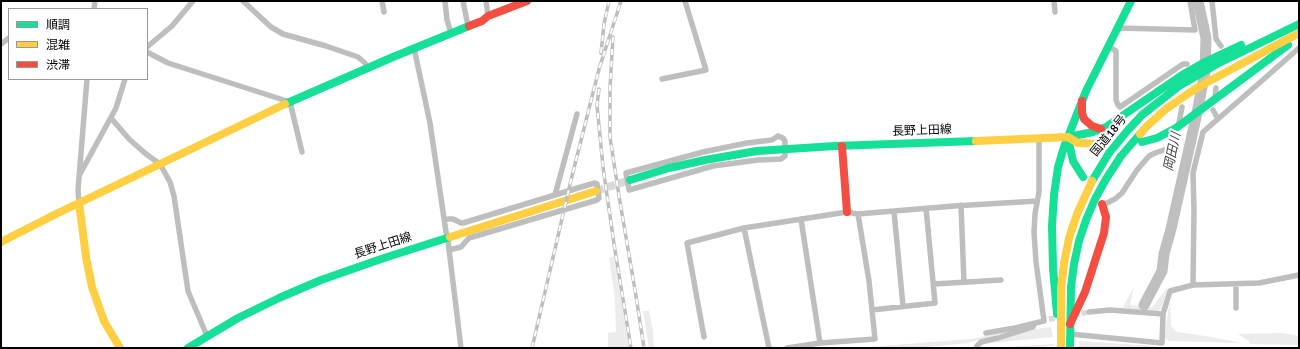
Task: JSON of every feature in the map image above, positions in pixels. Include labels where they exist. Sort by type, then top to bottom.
[{"type":"main road","points":[[1,242],[290,102],[414,48],[482,21],[488,16],[527,1]]},
{"type":"main road","points":[[1061,333],[1055,300],[1052,226],[1058,167],[1082,101],[1132,1]]},
{"type":"main road","points":[[1068,137],[1089,134],[1101,129],[1126,114],[1188,68],[1217,60],[1248,42],[1298,24]]},
{"type":"main road","points":[[1142,142],[1164,136],[1213,103],[1299,35]]},
{"type":"main road","name":"国道18号","points":[[1070,341],[1070,301],[1074,264],[1086,220],[1095,199],[1130,144],[1155,118],[1186,95],[1215,78],[1299,35]]},
{"type":"main road","name":"国道18号","points":[[1061,346],[1062,282],[1066,250],[1077,214],[1090,183],[1109,153],[1135,122],[1159,101],[1217,60]]},
{"type":"main road","points":[[1082,101],[1082,113],[1084,119],[1092,126],[1101,129]]},
{"type":"main road","points":[[1068,137],[1078,143],[1104,144]]},
{"type":"main road","points":[[1068,137],[1073,161],[1084,177]]},
{"type":"main road","name":"長野上田線","points":[[630,180],[669,168],[744,152],[842,146],[1068,137]]},
{"type":"main road","points":[[842,146],[847,212]]},
{"type":"main road","name":"長野上田線","points":[[188,348],[259,307],[321,280],[448,237],[596,191]]},
{"type":"main road","points":[[79,203],[88,274],[104,321],[120,348]]},
{"type":"main road","points":[[1070,325],[1085,292],[1104,233],[1106,220],[1103,204]]},
{"type":"street","points":[[148,46],[172,26],[193,1]]},
{"type":"street","points":[[243,1],[271,27],[283,34],[358,57],[365,63],[367,69]]},
{"type":"street","points":[[382,1],[384,12]]},
{"type":"street","points":[[445,1],[446,20],[451,33]]},
{"type":"street","points":[[464,1],[468,26]]},
{"type":"street","points":[[486,1],[488,16]]},
{"type":"street","points":[[662,79],[706,70],[684,1]]},
{"type":"street","points":[[1054,1],[1055,12]]},
{"type":"street","points":[[1118,28],[1195,30],[1190,1]]},
{"type":"street","points":[[1212,1],[1216,39],[1222,46]]},
{"type":"street","points":[[1108,47],[1116,51],[1116,100],[1120,107],[1183,64],[1188,68]]},
{"type":"street","points":[[414,48],[430,123],[448,237],[461,348]]},
{"type":"street","points":[[1193,285],[1194,210],[1192,173],[1203,132],[1299,48]]},
{"type":"street","points":[[148,53],[168,63],[290,102],[302,152]]},
{"type":"street","points":[[79,203],[78,190],[87,80]]},
{"type":"street","points":[[79,176],[116,108],[125,80]]},
{"type":"street","points":[[1216,88],[1213,103],[1218,119]]},
{"type":"street","points":[[1180,124],[1182,107]]},
{"type":"street","points":[[555,195],[576,114]]},
{"type":"street","points":[[111,118],[129,139],[160,164],[170,182],[174,196],[188,290],[207,336]]},
{"type":"street","points":[[778,136],[784,139],[785,149],[785,156],[781,160],[751,160],[713,166],[629,190],[626,173],[681,157],[726,147],[772,140],[778,136]]},
{"type":"street","points":[[1103,204],[1115,199],[1122,193],[1137,170],[1149,156],[1155,152],[1170,148],[1174,145],[1176,136]]},
{"type":"street","points":[[1039,138],[1039,192],[1034,222],[1034,246],[1046,320]]},
{"type":"street","points":[[445,220],[453,219],[463,223],[595,183],[597,184],[599,198],[597,200],[469,238],[461,247],[449,250]]},
{"type":"street","points":[[704,337],[687,243],[744,228],[847,212],[858,214],[961,205],[1037,201]]},
{"type":"street","points":[[961,205],[964,282]]},
{"type":"street","points":[[872,310],[935,303],[926,208]]},
{"type":"street","points":[[894,211],[903,306]]},
{"type":"street","points":[[787,348],[820,343],[875,339],[858,214]]},
{"type":"street","points":[[801,219],[820,343]]},
{"type":"street","points":[[744,228],[769,348]]},
{"type":"street","points":[[1070,341],[1162,343],[1163,314],[1170,290],[1193,285],[1259,283],[1299,275]]},
{"type":"street","points":[[934,284],[1001,280]]},
{"type":"street","points":[[1236,284],[1236,308]]},
{"type":"street","points":[[1089,312],[1110,310],[1163,314]]},
{"type":"street","points":[[986,333],[1015,328],[1046,320]]},
{"type":"street","points":[[977,346],[981,342],[1030,328],[1046,320]]},
{"type":"shaded area","points":[[614,256],[629,348],[608,348],[608,333],[616,332],[615,299],[609,258]]},
{"type":"shaded area","points":[[1134,287],[1130,305],[1152,307],[1168,287],[1161,309],[1157,311],[1128,309],[1123,307]]},
{"type":"shaded area","points":[[1170,301],[1171,326],[1177,332],[1242,343],[1169,341],[1164,337]]},
{"type":"shaded area","points":[[643,311],[649,311],[653,331],[654,348],[649,348]]},
{"type":"shaded area","points":[[1051,327],[1053,337],[990,343],[1036,329]]},
{"type":"shaded area","points":[[1016,330],[968,343],[919,348],[856,348],[971,339]]},
{"type":"shaded area","points":[[1283,333],[1299,336],[1299,345],[1249,344],[1250,342],[1238,334]]},
{"type":"shaded area","points":[[1079,341],[1154,346],[1158,348],[1079,348]]},
{"type":"shaded area","points":[[1055,344],[1054,346],[1047,346],[1047,348],[986,348]]},
{"type":"waterway","name":"岡田川","points":[[1144,305],[1162,271],[1164,254],[1171,229],[1205,72],[1206,38],[1198,1]]},
{"type":"tunnel","points":[[596,191],[630,180]]},
{"type":"tunnel","points":[[1073,315],[1089,312]]},
{"type":"tunnel","points":[[1049,319],[1063,317]]},
{"type":"railway","points":[[601,53],[604,24],[609,1]]},
{"type":"railway","points":[[532,348],[571,180],[599,69],[621,1]]},
{"type":"railway","points":[[613,37],[610,88],[610,137],[644,348]]},
{"type":"railway","points":[[599,89],[597,105],[603,167],[631,348]]},
{"type":"traffic: fast","points":[[1057,314],[1053,268],[1052,226],[1058,167],[1064,147],[1086,91],[1131,1]]},
{"type":"traffic: fast","points":[[1092,181],[1109,153],[1128,130],[1142,115],[1179,86],[1217,64],[1299,24]]},
{"type":"traffic: fast","points":[[285,104],[469,26]]},
{"type":"traffic: fast","points":[[1068,137],[1093,132],[1106,127],[1182,75],[1241,45]]},
{"type":"traffic: fast","points":[[1142,142],[1157,138],[1176,128],[1288,45]]},
{"type":"traffic: fast","points":[[1070,348],[1071,287],[1079,241],[1095,199],[1106,179],[1121,156],[1140,134]]},
{"type":"traffic: fast","points":[[1068,138],[1073,161],[1083,177]]},
{"type":"traffic: fast","points":[[630,180],[669,168],[757,151],[835,146],[976,141]]},
{"type":"traffic: fast","points":[[188,348],[238,318],[321,280],[450,237]]},
{"type":"traffic: slow","points":[[1140,134],[1166,109],[1186,95],[1299,33]]},
{"type":"traffic: slow","points":[[1,242],[285,104]]},
{"type":"traffic: slow","points":[[976,141],[1068,137]]},
{"type":"traffic: slow","points":[[1068,137],[1078,143],[1104,144]]},
{"type":"traffic: slow","points":[[1061,348],[1061,289],[1064,263],[1069,238],[1077,214],[1092,181]]},
{"type":"traffic: slow","points":[[450,237],[596,191]]},
{"type":"traffic: slow","points":[[79,203],[86,257],[92,287],[104,321],[120,348]]},
{"type":"traffic: jam","points":[[469,26],[482,21],[488,16],[527,1]]},
{"type":"traffic: jam","points":[[1082,101],[1082,113],[1084,119],[1092,126],[1101,129]]},
{"type":"traffic: jam","points":[[842,146],[847,212]]},
{"type":"traffic: jam","points":[[1070,324],[1085,292],[1104,233],[1106,217],[1102,204]]}]
